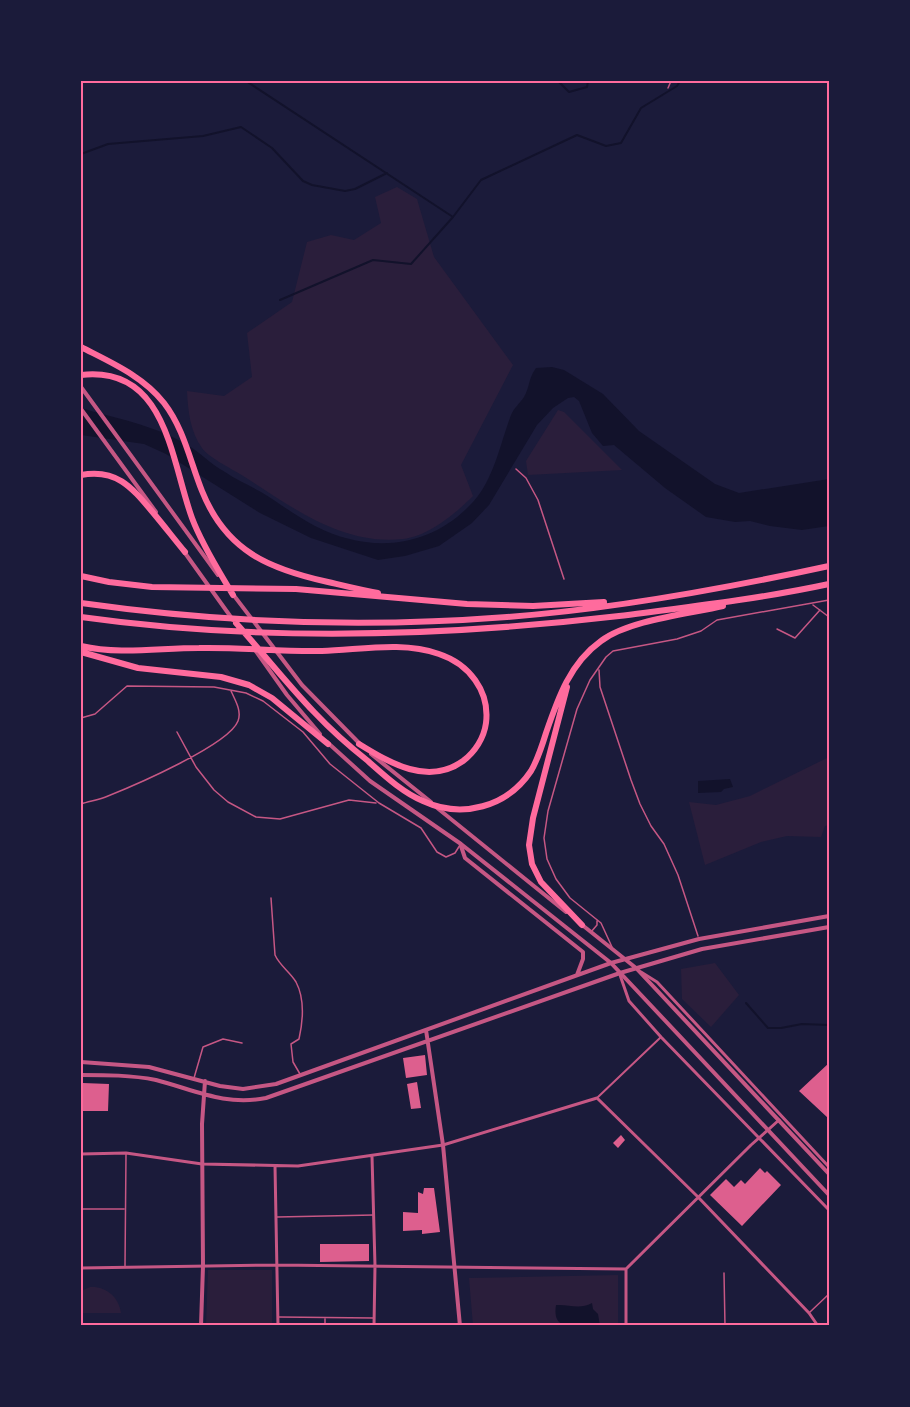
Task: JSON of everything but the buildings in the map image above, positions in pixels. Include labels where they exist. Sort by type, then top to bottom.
[{"type":"highway","points":[[81,347],[135,377],[163,402],[180,430],[207,503],[224,530],[254,557],[282,570],[372,592],[432,601]]},
{"type":"highway","points":[[81,375],[100,374],[122,381],[132,386],[151,403],[158,413],[171,441],[192,519],[233,595]]},
{"type":"highway","points":[[81,475],[98,473],[122,481],[140,497],[185,552]]},
{"type":"highway","points":[[81,603],[226,618],[429,621],[507,617],[642,600],[763,580],[829,566]]},
{"type":"highway","points":[[81,576],[109,582],[171,588],[277,589],[533,606],[642,600]]},
{"type":"highway","points":[[81,617],[162,626],[277,633],[450,631],[700,608],[829,584]]},
{"type":"highway","points":[[236,623],[314,713],[409,794],[434,806],[468,810],[490,805],[505,797],[519,785],[535,763],[558,699],[577,664],[601,641],[615,633],[700,608]]},
{"type":"highway","points":[[81,646],[121,651],[217,648],[322,651],[393,648],[429,651],[441,654],[462,665],[484,694],[486,714],[482,737],[474,750],[455,767],[430,773],[417,771],[401,767],[356,747]]},
{"type":"highway","points":[[81,652],[138,668],[221,677],[249,685],[272,698],[328,744]]},
{"type":"highway","points":[[577,664],[560,710],[533,818],[529,845],[532,864],[542,882],[582,925]]},
{"type":"street","points":[[81,387],[233,595],[302,685],[356,747],[636,968],[829,1167]]},
{"type":"street","points":[[829,394],[829,408]]},
{"type":"street","points":[[81,408],[287,695],[328,744],[370,781],[461,844],[611,963],[829,1195]]},
{"type":"street","points":[[461,844],[465,858],[583,952],[584,959],[577,975]]},
{"type":"street","points":[[81,1062],[149,1067],[243,1089],[276,1084],[611,963],[699,939],[829,916]]},
{"type":"street","points":[[819,918],[821,928]]},
{"type":"street","points":[[81,1075],[141,1077],[234,1101],[252,1101],[278,1096],[636,968],[702,949],[829,927]]},
{"type":"street","points":[[620,973],[629,1001],[829,1210]]},
{"type":"street","points":[[426,1030],[443,1145],[460,1326]]},
{"type":"street","points":[[81,1154],[126,1153],[202,1164],[298,1166],[443,1145],[597,1098],[661,1037]]},
{"type":"street","points":[[201,1326],[205,1081]]},
{"type":"street","points":[[597,1098],[698,1197],[809,1313],[818,1326]]},
{"type":"street","points":[[626,1326],[626,1269],[781,1119]]},
{"type":"street","points":[[781,1119],[829,1174]]},
{"type":"street","points":[[372,1156],[374,1326]]},
{"type":"street","points":[[275,1166],[278,1326]]},
{"type":"street","points":[[81,1268],[277,1265],[626,1269]]},
{"type":"lane","points":[[669,88],[671,81]]},
{"type":"lane","points":[[516,469],[526,478],[538,500],[564,579]]},
{"type":"lane","points":[[614,950],[604,927],[570,898],[556,879],[547,859],[544,838],[548,811],[571,725],[584,692],[598,668],[613,651],[677,639],[701,631],[717,620],[829,600]]},
{"type":"lane","points":[[812,604],[829,617]]},
{"type":"lane","points":[[777,629],[795,638],[820,610]]},
{"type":"lane","points":[[598,668],[602,696],[631,780],[644,811],[664,844],[678,875],[699,939]]},
{"type":"lane","points":[[81,717],[95,714],[127,686],[214,687],[246,693],[263,701],[285,717],[303,732],[330,764],[379,803],[421,828],[436,852],[446,857],[455,853],[461,844]]},
{"type":"lane","points":[[81,804],[114,793],[221,740],[237,725],[240,716],[231,690]]},
{"type":"lane","points":[[177,732],[196,768],[214,790],[228,802],[256,817],[280,819],[350,800],[379,803]]},
{"type":"lane","points":[[271,898],[274,955],[296,981],[302,1008],[303,1023],[299,1039],[291,1044],[293,1062],[300,1074]]},
{"type":"lane","points":[[591,932],[597,924],[595,918]]},
{"type":"lane","points":[[194,1078],[203,1047],[223,1039],[242,1043]]},
{"type":"lane","points":[[125,1267],[126,1153]]},
{"type":"lane","points":[[81,1209],[125,1209]]},
{"type":"lane","points":[[276,1216],[374,1215]]},
{"type":"lane","points":[[724,1273],[725,1326]]},
{"type":"lane","points":[[809,1313],[829,1294]]},
{"type":"lane","points":[[278,1317],[374,1318]]},
{"type":"lane","points":[[325,1318],[325,1326]]},
{"type":"shaded area","points":[[397,187],[417,199],[434,257],[513,365],[461,465],[473,496],[432,529],[403,539],[380,539],[337,530],[317,521],[209,455],[202,448],[192,428],[187,391],[224,396],[252,377],[247,333],[292,302],[307,242],[331,235],[354,240],[381,223],[375,197]]},
{"type":"shaded area","points":[[552,367],[564,370],[603,394],[639,431],[715,484],[739,493],[829,479],[829,526],[802,530],[750,521],[735,522],[706,517],[665,488],[614,445],[603,446],[592,433],[579,401],[574,397],[568,398],[553,408],[537,425],[489,505],[472,523],[439,546],[405,556],[378,560],[311,538],[260,513],[166,454],[144,444],[81,435],[81,408],[147,427],[189,446],[234,478],[315,526],[357,541],[398,542],[419,538],[438,530],[456,518],[473,502],[486,483],[511,415],[524,397],[533,372],[536,368]]},
{"type":"shaded area","points":[[558,410],[564,412],[622,470],[528,475],[526,461]]},
{"type":"shaded area","points":[[829,757],[829,825],[825,826],[821,837],[787,836],[761,842],[705,865],[689,802],[716,805],[750,796]]},
{"type":"shaded area","points":[[730,779],[733,787],[721,792],[698,793],[698,781]]},
{"type":"shaded area","points":[[715,963],[739,995],[711,1027],[682,999],[681,969]]},
{"type":"shaded area","points":[[208,1270],[272,1270],[272,1326],[206,1326]]},
{"type":"shaded area","points":[[618,1275],[618,1326],[473,1326],[469,1278]]},
{"type":"shaded area","points":[[90,1287],[101,1288],[115,1297],[121,1313],[81,1313],[81,1291]]},
{"type":"shaded area","points":[[592,1303],[593,1309],[598,1314],[600,1326],[569,1325],[557,1319],[556,1305],[578,1306]]},
{"type":"waterway","points":[[246,81],[453,217],[481,180],[577,135],[606,146],[621,143],[641,108],[677,86],[680,81]]},
{"type":"waterway","points":[[558,81],[569,92],[587,87],[588,81]]},
{"type":"waterway","points":[[81,154],[108,144],[203,136],[241,127],[272,148],[303,181],[312,185],[345,191],[355,189],[387,173]]},
{"type":"waterway","points":[[280,300],[373,260],[411,264],[453,217]]},
{"type":"waterway","points":[[746,1003],[768,1028],[802,1024],[829,1025]]}]
